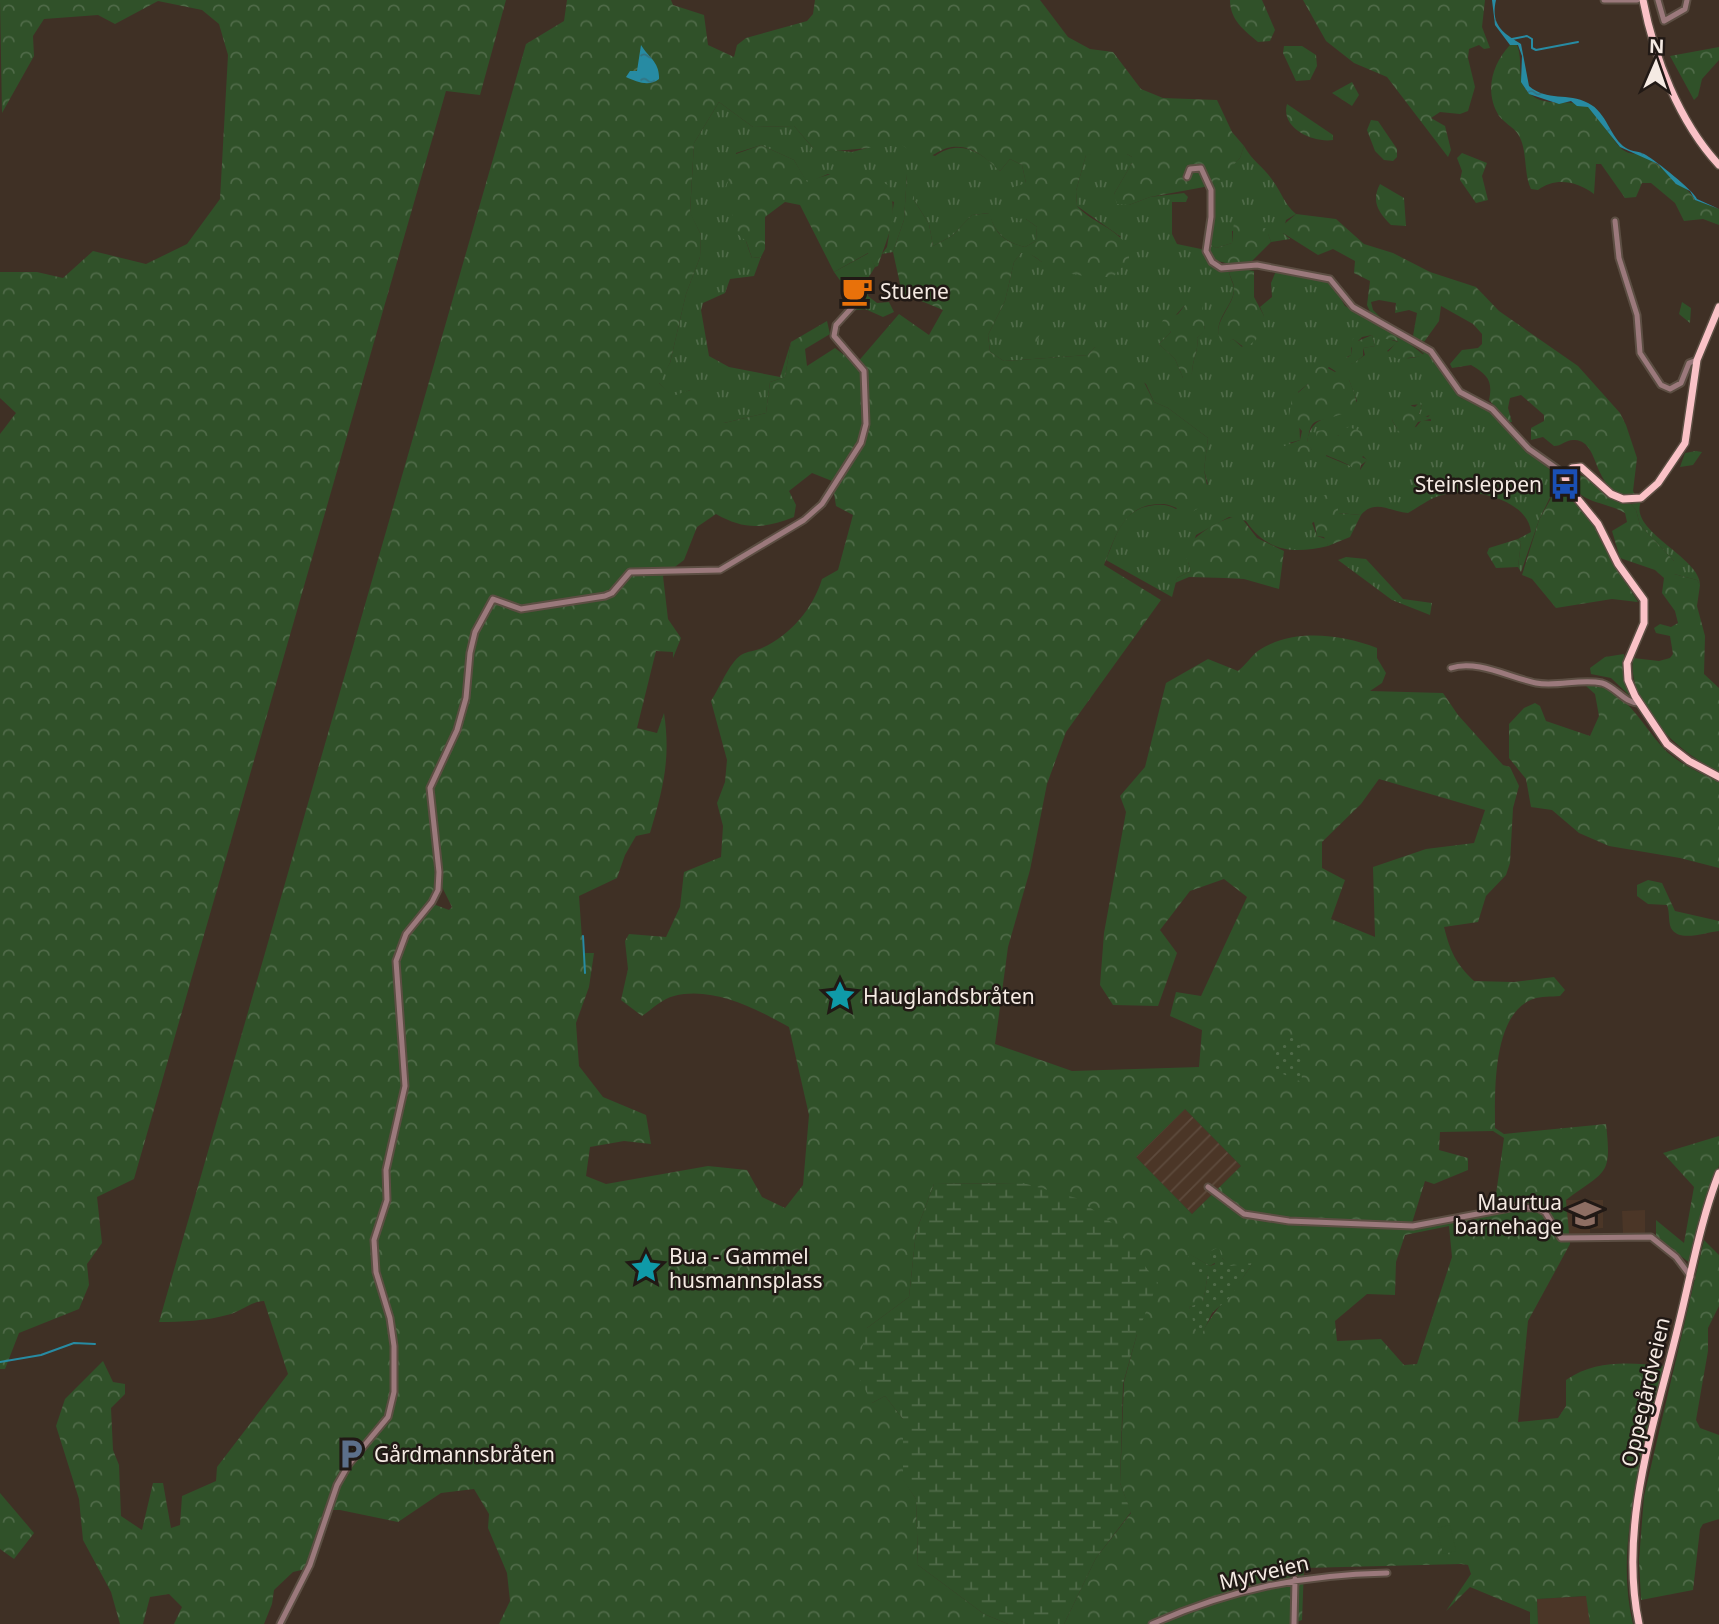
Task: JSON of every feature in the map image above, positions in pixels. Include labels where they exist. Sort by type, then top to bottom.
[{"type":"main road","points":[[1643,0],[1659,55],[1684,117],[1699,142],[1719,165]]},
{"type":"main road","points":[[1719,307],[1697,360],[1685,443],[1671,468],[1650,492],[1638,499],[1623,499],[1611,494],[1584,468],[1572,468],[1566,475],[1567,486],[1598,524],[1618,564],[1644,600],[1645,618],[1630,651],[1627,667],[1630,684],[1639,703],[1667,744],[1689,761],[1719,777]]},
{"type":"main road","name":"Oppegårdveien","points":[[1639,1624],[1633,1580],[1637,1506],[1701,1230],[1719,1173]]},
{"type":"street","points":[[1604,0],[1637,0]]},
{"type":"street","points":[[1658,0],[1664,21],[1682,12],[1687,0]]},
{"type":"street","points":[[1187,177],[1190,169],[1201,168],[1210,184],[1211,217],[1206,251],[1212,262],[1221,268],[1256,265],[1331,279],[1353,307],[1431,351],[1460,392],[1492,409],[1529,449],[1566,475]]},
{"type":"street","points":[[1615,221],[1619,258],[1637,315],[1640,353],[1666,388],[1675,388],[1681,383],[1689,363],[1697,360]]},
{"type":"street","points":[[280,1624],[310,1565],[329,1505],[349,1464],[388,1417],[394,1392],[394,1346],[390,1318],[376,1272],[374,1240],[387,1200],[386,1170],[405,1086],[396,961],[405,934],[432,902],[438,890],[439,872],[430,788],[457,730],[466,698],[470,653],[475,632],[493,599],[515,608],[533,608],[571,599],[605,596],[612,593],[629,572],[720,570],[814,513],[861,443],[866,424],[864,371],[834,336],[836,325],[857,302]]},
{"type":"street","points":[[1451,668],[1468,666],[1551,685],[1596,682],[1614,688],[1632,703],[1639,703]]},
{"type":"street","points":[[1208,1187],[1244,1214],[1289,1221],[1413,1226],[1515,1207],[1538,1208],[1545,1212],[1562,1238],[1651,1237],[1676,1257],[1690,1277]]},
{"type":"street","name":"Myrveien","points":[[1152,1624],[1225,1595],[1295,1579],[1387,1573]]},
{"type":"street","points":[[1294,1624],[1295,1579]]},
{"type":"shaded area","points":[[1185,1109],[1241,1166],[1192,1214],[1136,1157]]},
{"type":"shaded area","name":"Maurtua barnehage","points":[[1566,1200],[1603,1200],[1603,1228],[1590,1229],[1590,1234],[1567,1235]]},
{"type":"shaded area","name":"Maurtua barnehage","points":[[1645,1210],[1645,1233],[1623,1234],[1622,1211]]},
{"type":"shaded area","points":[[1587,1596],[1590,1624],[1538,1624],[1537,1599]]},
{"type":"green space","points":[[0,0],[506,0],[480,95],[446,91],[134,1179],[97,1197],[102,1243],[87,1264],[89,1285],[79,1309],[19,1333],[5,1369],[0,1369],[0,434],[16,413],[0,398],[0,272],[37,272],[63,278],[93,251],[146,264],[187,244],[220,199],[228,55],[219,24],[202,10],[158,1],[115,24],[98,15],[44,19],[33,36],[34,56],[2,113]]},
{"type":"green space","points":[[567,0],[671,0],[673,5],[704,15],[708,45],[734,57],[737,45],[746,38],[807,21],[813,14],[815,0],[1040,0],[1068,37],[1090,49],[1113,52],[1141,89],[1163,98],[1217,100],[1232,132],[1244,146],[1240,158],[1215,185],[1150,197],[1129,205],[1117,204],[1114,194],[1132,163],[1132,157],[1127,154],[1086,155],[1076,191],[1077,206],[1124,242],[1129,259],[1113,277],[1098,277],[1058,271],[1030,254],[1021,253],[1014,262],[1005,301],[988,335],[990,352],[1004,361],[1088,355],[1095,347],[1107,349],[1141,376],[1154,402],[1168,408],[1208,438],[1204,470],[1208,490],[1197,509],[1190,513],[1164,504],[1139,508],[1124,522],[1104,565],[1161,600],[1066,732],[1047,784],[1030,870],[1008,947],[995,1044],[1072,1071],[1199,1067],[1202,1030],[1170,1016],[1176,992],[1201,996],[1247,897],[1224,879],[1190,891],[1160,930],[1177,953],[1158,1006],[1113,1005],[1100,985],[1104,933],[1126,812],[1120,796],[1145,767],[1166,683],[1208,659],[1238,671],[1255,653],[1271,644],[1301,636],[1316,636],[1348,639],[1377,648],[1377,658],[1386,673],[1382,683],[1370,691],[1443,693],[1458,715],[1503,765],[1510,767],[1519,786],[1513,808],[1510,863],[1506,875],[1486,896],[1478,922],[1444,927],[1451,950],[1458,963],[1474,981],[1514,982],[1554,977],[1565,990],[1560,996],[1533,999],[1520,1007],[1510,1020],[1503,1037],[1496,1075],[1495,1128],[1504,1134],[1606,1124],[1608,1141],[1607,1163],[1603,1171],[1566,1200],[1570,1244],[1528,1321],[1518,1422],[1558,1418],[1566,1406],[1566,1380],[1578,1373],[1614,1364],[1665,1366],[1641,1461],[1629,1527],[1628,1593],[1633,1624],[1590,1624],[1586,1596],[1537,1599],[1538,1624],[1530,1624],[1530,1612],[1470,1587],[1446,1611],[1471,1574],[1468,1565],[1461,1564],[1304,1568],[1302,1620],[1292,1624],[1064,1624],[1096,1558],[1131,1513],[1120,1483],[1124,1382],[1137,1334],[1023,1183],[934,1184],[916,1232],[909,1297],[867,1328],[872,1403],[885,1396],[903,1419],[903,1479],[916,1499],[918,1565],[984,1614],[1008,1624],[499,1624],[510,1601],[507,1573],[488,1528],[489,1514],[474,1489],[441,1493],[398,1522],[340,1510],[324,1510],[310,1568],[293,1572],[274,1590],[264,1624],[174,1624],[182,1607],[169,1594],[150,1597],[143,1624],[120,1624],[111,1592],[83,1540],[79,1499],[56,1426],[65,1399],[103,1361],[113,1382],[125,1384],[125,1394],[111,1408],[113,1450],[119,1465],[121,1516],[142,1530],[153,1483],[163,1483],[171,1528],[180,1525],[182,1496],[216,1481],[217,1467],[288,1374],[264,1301],[219,1317],[159,1322],[526,44],[564,21]],"holes":[[[719,102],[753,127],[794,126],[814,149],[824,152],[902,145],[921,159],[947,148],[962,147],[982,156],[1000,171],[1010,159],[1022,165],[1026,183],[1008,189],[1014,218],[1026,219],[1037,227],[1036,241],[1025,247],[1002,236],[994,226],[990,213],[972,215],[952,236],[933,246],[929,224],[914,200],[914,172],[907,173],[904,220],[893,252],[902,293],[943,310],[929,335],[899,314],[856,364],[835,348],[807,366],[805,349],[830,334],[827,321],[791,342],[785,377],[770,382],[766,413],[724,423],[717,393],[690,390],[673,396],[659,383],[670,363],[686,294],[700,257],[701,235],[690,212],[694,143]],[[812,473],[832,481],[836,506],[853,515],[838,570],[822,579],[807,610],[782,636],[737,659],[711,701],[727,760],[725,782],[717,803],[723,826],[721,857],[684,872],[680,907],[666,937],[629,934],[625,941],[628,969],[621,1000],[642,1016],[670,997],[704,994],[734,1001],[789,1027],[809,1115],[803,1185],[785,1208],[762,1197],[747,1170],[708,1166],[606,1184],[586,1176],[590,1147],[624,1141],[651,1144],[646,1115],[603,1097],[579,1066],[576,1023],[589,987],[594,953],[583,953],[579,896],[617,878],[625,855],[636,836],[650,833],[659,802],[667,745],[664,713],[657,733],[637,728],[656,651],[673,652],[673,658],[681,638],[668,619],[663,576],[684,560],[697,527],[716,514],[736,523],[764,526],[794,517],[796,505],[789,491]],[[1379,779],[1485,810],[1474,843],[1426,849],[1373,867],[1375,937],[1331,919],[1345,880],[1322,868],[1322,842],[1361,804]],[[441,885],[452,907],[449,910],[433,904]],[[1185,1109],[1241,1166],[1192,1214],[1136,1157]],[[1493,1131],[1504,1138],[1494,1208],[1412,1223],[1425,1181],[1434,1184],[1468,1170],[1468,1158],[1439,1150],[1440,1132]],[[1449,1226],[1452,1257],[1417,1364],[1404,1365],[1381,1339],[1337,1341],[1335,1321],[1367,1294],[1395,1295],[1396,1262],[1405,1235]],[[1189,1254],[1210,1266],[1222,1258],[1230,1267],[1252,1264],[1202,1333],[1189,1307],[1203,1303],[1208,1274]]]},
{"type":"green space","points":[[1230,0],[1262,0],[1275,30],[1270,41],[1258,42],[1243,29],[1232,13]]},
{"type":"green space","points":[[1303,0],[1485,0],[1482,27],[1490,48],[1484,49],[1479,45],[1469,49],[1468,58],[1475,87],[1468,111],[1460,114],[1440,112],[1431,118],[1445,126],[1451,150],[1448,157],[1387,77],[1354,63],[1326,41]]},
{"type":"green space","points":[[1510,45],[1517,45],[1521,77],[1530,94],[1543,101],[1578,103],[1591,109],[1623,150],[1650,159],[1680,182],[1695,200],[1719,209],[1719,225],[1703,219],[1684,221],[1675,203],[1651,183],[1642,183],[1636,197],[1625,198],[1601,164],[1596,164],[1594,194],[1566,182],[1552,183],[1538,190],[1531,189],[1521,140],[1517,132],[1499,116],[1492,97],[1495,69]]},
{"type":"green space","points":[[1284,46],[1302,46],[1316,55],[1317,66],[1310,80],[1296,81],[1283,53]]},
{"type":"green space","points":[[1719,47],[1719,60],[1702,79],[1698,96],[1694,100],[1670,56]]},
{"type":"green space","points":[[1352,82],[1359,95],[1352,106],[1332,93]]},
{"type":"green space","points":[[719,102],[753,127],[794,126],[813,148],[852,152],[878,145],[903,145],[935,156],[953,148],[962,148],[978,153],[1000,171],[1010,159],[1022,165],[1026,183],[1026,219],[1037,227],[1036,241],[1025,247],[1011,242],[997,231],[989,213],[972,215],[952,236],[933,246],[929,224],[914,200],[914,173],[907,174],[904,220],[893,252],[882,254],[887,247],[894,202],[828,174],[807,183],[794,160],[761,145],[736,153],[737,193],[744,232],[752,258],[761,257],[754,276],[730,279],[725,293],[703,303],[701,310],[709,356],[729,367],[780,377],[791,342],[785,377],[770,382],[766,413],[724,423],[690,390],[673,397],[658,382],[670,363],[686,294],[700,257],[701,235],[690,213],[694,143]]},
{"type":"green space","points":[[1287,104],[1333,135],[1333,140],[1316,139],[1293,127],[1286,113]]},
{"type":"green space","points":[[1371,120],[1378,121],[1397,149],[1397,157],[1393,161],[1384,160],[1375,151],[1367,130]]},
{"type":"green space","points":[[761,145],[794,160],[807,182],[848,172],[888,185],[893,207],[892,217],[878,266],[875,267],[868,253],[834,272],[800,205],[785,202],[765,217],[765,249],[761,257],[752,258],[746,241],[729,227],[736,201],[724,195],[736,154]]},
{"type":"green space","points":[[1244,146],[1270,176],[1296,214],[1286,220],[1283,233],[1290,239],[1271,242],[1268,234],[1253,230],[1232,231],[1232,243],[1216,248],[1208,243],[1212,186],[1240,158]]},
{"type":"green space","points":[[1462,153],[1487,163],[1482,176],[1488,200],[1476,203],[1460,180],[1462,171],[1457,158]]},
{"type":"green space","points":[[1127,154],[1132,157],[1132,163],[1114,194],[1129,205],[1150,197],[1184,193],[1188,197],[1186,202],[1172,202],[1172,234],[1177,244],[1201,249],[1217,270],[1229,272],[1234,287],[1233,296],[1218,330],[1224,344],[1233,339],[1242,347],[1264,316],[1260,307],[1272,297],[1271,283],[1276,271],[1331,281],[1345,306],[1395,332],[1385,330],[1388,339],[1398,342],[1387,351],[1405,358],[1424,354],[1410,341],[1432,355],[1461,398],[1493,412],[1562,482],[1557,483],[1539,520],[1521,572],[1518,567],[1521,542],[1518,539],[1531,532],[1527,521],[1520,511],[1509,503],[1467,492],[1438,496],[1408,513],[1372,507],[1361,515],[1338,513],[1338,508],[1312,523],[1317,536],[1326,539],[1328,546],[1303,550],[1272,545],[1246,521],[1229,517],[1196,535],[1188,562],[1191,571],[1177,578],[1172,597],[1106,560],[1121,526],[1132,513],[1157,505],[1176,509],[1208,484],[1204,470],[1208,438],[1168,408],[1154,402],[1146,384],[1095,347],[1088,355],[1004,361],[990,352],[988,335],[1005,301],[1014,262],[1021,253],[1029,253],[1042,262],[1121,237],[1077,206],[1076,191],[1086,155]],"holes":[[[1184,306],[1203,320],[1205,329],[1197,338],[1192,373],[1183,378],[1175,359],[1159,344],[1171,332],[1166,326]],[[1372,335],[1375,346],[1363,348],[1365,355],[1352,364],[1347,357],[1351,355],[1351,348],[1362,337]],[[1329,367],[1349,380],[1357,401],[1342,413],[1314,425],[1307,443],[1312,450],[1289,443],[1300,440],[1298,392]],[[1422,404],[1419,414],[1424,417],[1430,415],[1431,421],[1422,420],[1416,427],[1397,429],[1392,420],[1412,405]],[[1343,435],[1367,460],[1360,470],[1326,456],[1336,436]]]},
{"type":"green space","points":[[1380,184],[1404,198],[1406,226],[1391,225],[1379,211],[1376,196]]},
{"type":"green space","points":[[1296,214],[1336,219],[1364,244],[1393,253],[1430,272],[1476,287],[1499,311],[1578,366],[1620,413],[1626,425],[1637,458],[1633,491],[1636,496],[1621,494],[1611,488],[1603,479],[1584,443],[1572,440],[1554,446],[1543,437],[1531,440],[1531,428],[1544,421],[1544,415],[1521,395],[1510,398],[1508,408],[1512,422],[1509,422],[1489,400],[1490,383],[1482,372],[1471,365],[1452,368],[1450,364],[1462,350],[1478,348],[1482,344],[1482,334],[1473,324],[1441,306],[1439,321],[1424,342],[1413,336],[1417,313],[1409,310],[1395,313],[1396,303],[1379,300],[1371,302],[1373,310],[1382,319],[1371,314],[1367,305],[1370,281],[1354,273],[1355,261],[1333,249],[1318,255],[1283,233],[1281,227]]},
{"type":"green space","points":[[1243,219],[1247,223],[1245,230],[1266,228],[1271,242],[1251,262],[1228,263],[1217,260],[1208,253],[1208,243],[1216,248],[1232,243],[1234,221]]},
{"type":"green space","name":"Stuene","points":[[869,253],[875,267],[867,280],[868,296],[877,303],[889,302],[894,312],[883,317],[865,309],[849,311],[847,290],[834,272]]},
{"type":"green space","points":[[1242,269],[1254,271],[1254,297],[1264,316],[1256,340],[1245,348],[1233,339],[1224,345],[1218,331],[1233,295],[1234,286],[1229,272]]},
{"type":"green space","points":[[1193,295],[1201,297],[1205,330],[1197,338],[1192,373],[1188,378],[1183,378],[1175,359],[1159,344],[1171,332],[1161,324],[1163,320],[1178,314]]},
{"type":"green space","points":[[1682,302],[1691,308],[1690,323],[1679,314]]},
{"type":"green space","points":[[1036,328],[1040,334],[1035,347],[1018,348],[1019,337]]},
{"type":"green space","points":[[1385,330],[1395,332],[1425,356],[1398,359],[1386,354],[1398,341],[1381,338]]},
{"type":"green space","points":[[1372,335],[1375,346],[1363,348],[1363,356],[1353,364],[1344,360],[1351,355],[1353,338],[1358,341]]},
{"type":"green space","points":[[1324,366],[1335,372],[1340,368],[1345,369],[1356,398],[1354,408],[1312,425],[1307,441],[1312,450],[1309,459],[1282,454],[1282,447],[1300,440],[1302,431],[1289,416],[1292,398],[1308,384],[1314,368]]},
{"type":"green space","points":[[1420,402],[1422,404],[1419,414],[1428,417],[1434,410],[1434,418],[1418,422],[1413,430],[1408,428],[1399,432],[1392,420],[1395,408],[1405,404],[1415,407]]},
{"type":"green space","points":[[1348,427],[1361,431],[1369,439],[1366,454],[1362,457],[1368,460],[1361,465],[1359,474],[1350,466],[1318,450],[1316,431],[1333,429],[1338,436]]},
{"type":"green space","points":[[1702,452],[1693,465],[1680,467],[1685,453]]},
{"type":"green space","points":[[1573,473],[1592,479],[1615,500],[1631,504],[1636,510],[1640,525],[1674,561],[1674,574],[1697,580],[1700,585],[1697,606],[1705,636],[1704,674],[1719,688],[1719,772],[1673,741],[1647,711],[1638,694],[1633,676],[1633,658],[1659,661],[1670,658],[1673,654],[1670,636],[1656,633],[1654,628],[1660,624],[1671,627],[1678,623],[1675,611],[1662,593],[1664,578],[1655,570],[1620,558],[1612,531],[1627,522],[1625,513],[1578,493],[1569,477]]},
{"type":"green space","points":[[1560,482],[1600,530],[1614,563],[1638,602],[1612,599],[1556,608],[1532,579],[1522,575],[1539,520]]},
{"type":"green space","points":[[1338,491],[1343,494],[1344,499],[1338,513],[1361,515],[1350,537],[1328,546],[1324,537],[1317,536],[1312,512],[1322,496]]},
{"type":"green space","points":[[1641,502],[1640,513],[1645,523],[1689,565],[1697,575],[1700,585],[1697,580],[1674,574],[1674,561],[1640,525],[1636,510],[1631,504]]},
{"type":"green space","points":[[1240,516],[1257,538],[1284,551],[1279,589],[1244,579],[1189,577],[1175,583],[1177,578],[1191,571],[1184,550],[1189,544],[1216,523]]},
{"type":"green space","points":[[1518,539],[1521,542],[1518,567],[1496,568],[1487,553],[1489,548]]},
{"type":"green space","points":[[1346,557],[1366,559],[1403,599],[1432,603],[1430,615],[1392,600],[1338,560]]},
{"type":"green space","points":[[1624,654],[1624,675],[1629,695],[1611,678],[1591,674],[1590,668],[1605,657]]},
{"type":"green space","points":[[1586,686],[1600,687],[1612,692],[1634,711],[1671,755],[1688,767],[1719,782],[1719,868],[1680,858],[1609,846],[1579,833],[1552,810],[1531,807],[1526,779],[1509,758],[1509,724],[1524,708],[1535,703],[1540,706],[1546,721],[1590,736],[1599,716],[1595,694]]},
{"type":"green space","points":[[1648,880],[1662,883],[1675,911],[1719,921],[1719,931],[1693,936],[1675,932],[1670,925],[1667,905],[1648,904],[1637,896],[1637,885]]},
{"type":"green space","points":[[1300,1036],[1302,1082],[1271,1069],[1281,1037]]},
{"type":"green space","points":[[1719,1136],[1719,1165],[1690,1263],[1656,1238],[1656,1220],[1684,1243],[1694,1187],[1663,1153]]},
{"type":"green space","points":[[1023,1183],[1076,1198],[1111,1222],[1158,1283],[1137,1334],[1123,1384],[1120,1483],[1131,1512],[1096,1558],[1064,1624],[1008,1624],[984,1614],[918,1565],[916,1499],[903,1480],[903,1419],[885,1396],[872,1403],[856,1372],[867,1328],[909,1297],[916,1232],[934,1184]]},
{"type":"green space","points":[[1704,1240],[1719,1255],[1719,1306],[1708,1328],[1708,1351],[1696,1420],[1700,1428],[1719,1435],[1719,1519],[1703,1524],[1700,1529],[1693,1590],[1641,1600],[1639,1560],[1644,1496]]},
{"type":"green space","points":[[1219,1247],[1222,1258],[1230,1266],[1253,1263],[1229,1298],[1212,1313],[1202,1334],[1197,1334],[1189,1307],[1203,1302],[1208,1274],[1189,1274],[1188,1253],[1210,1266],[1215,1264],[1209,1252]]},
{"type":"green space","points":[[0,1493],[34,1533],[14,1559],[0,1549]]},
{"type":"green space","points":[[1450,1525],[1456,1551],[1443,1554],[1437,1528]]},
{"type":"water","points":[[1492,0],[1496,0],[1495,16],[1500,28],[1521,44],[1529,86],[1543,94],[1588,103],[1600,112],[1621,144],[1651,158],[1690,191],[1676,184],[1658,164],[1620,147],[1588,107],[1577,106],[1571,101],[1559,104],[1529,94],[1521,82],[1522,56],[1518,45],[1510,45],[1495,25]]},
{"type":"water","points":[[641,45],[658,68],[659,79],[651,83],[626,77],[630,71],[637,71]]},
{"type":"water","points":[[1690,191],[1697,199],[1719,209],[1695,200]]},
{"type":"waterway","points":[[1512,39],[1527,36],[1532,39],[1532,48],[1536,50],[1578,42]]},
{"type":"waterway","points":[[583,936],[585,973]]},
{"type":"waterway","points":[[0,1362],[41,1355],[74,1343],[95,1344]]},
{"type":"place","name":"Stuene","points":[[857,291]]},
{"type":"place","name":"Steinsleppen","points":[[1565,484]]},
{"type":"place","name":"Hauglandsbråten","points":[[840,996]]},
{"type":"place","name":"Maurtua barnehage","points":[[1585,1214]]},
{"type":"place","name":"Bua - Gammel husmannsplass","points":[[646,1268]]},
{"type":"place","name":"Gårdmannsbråten","points":[[351,1454]]}]
